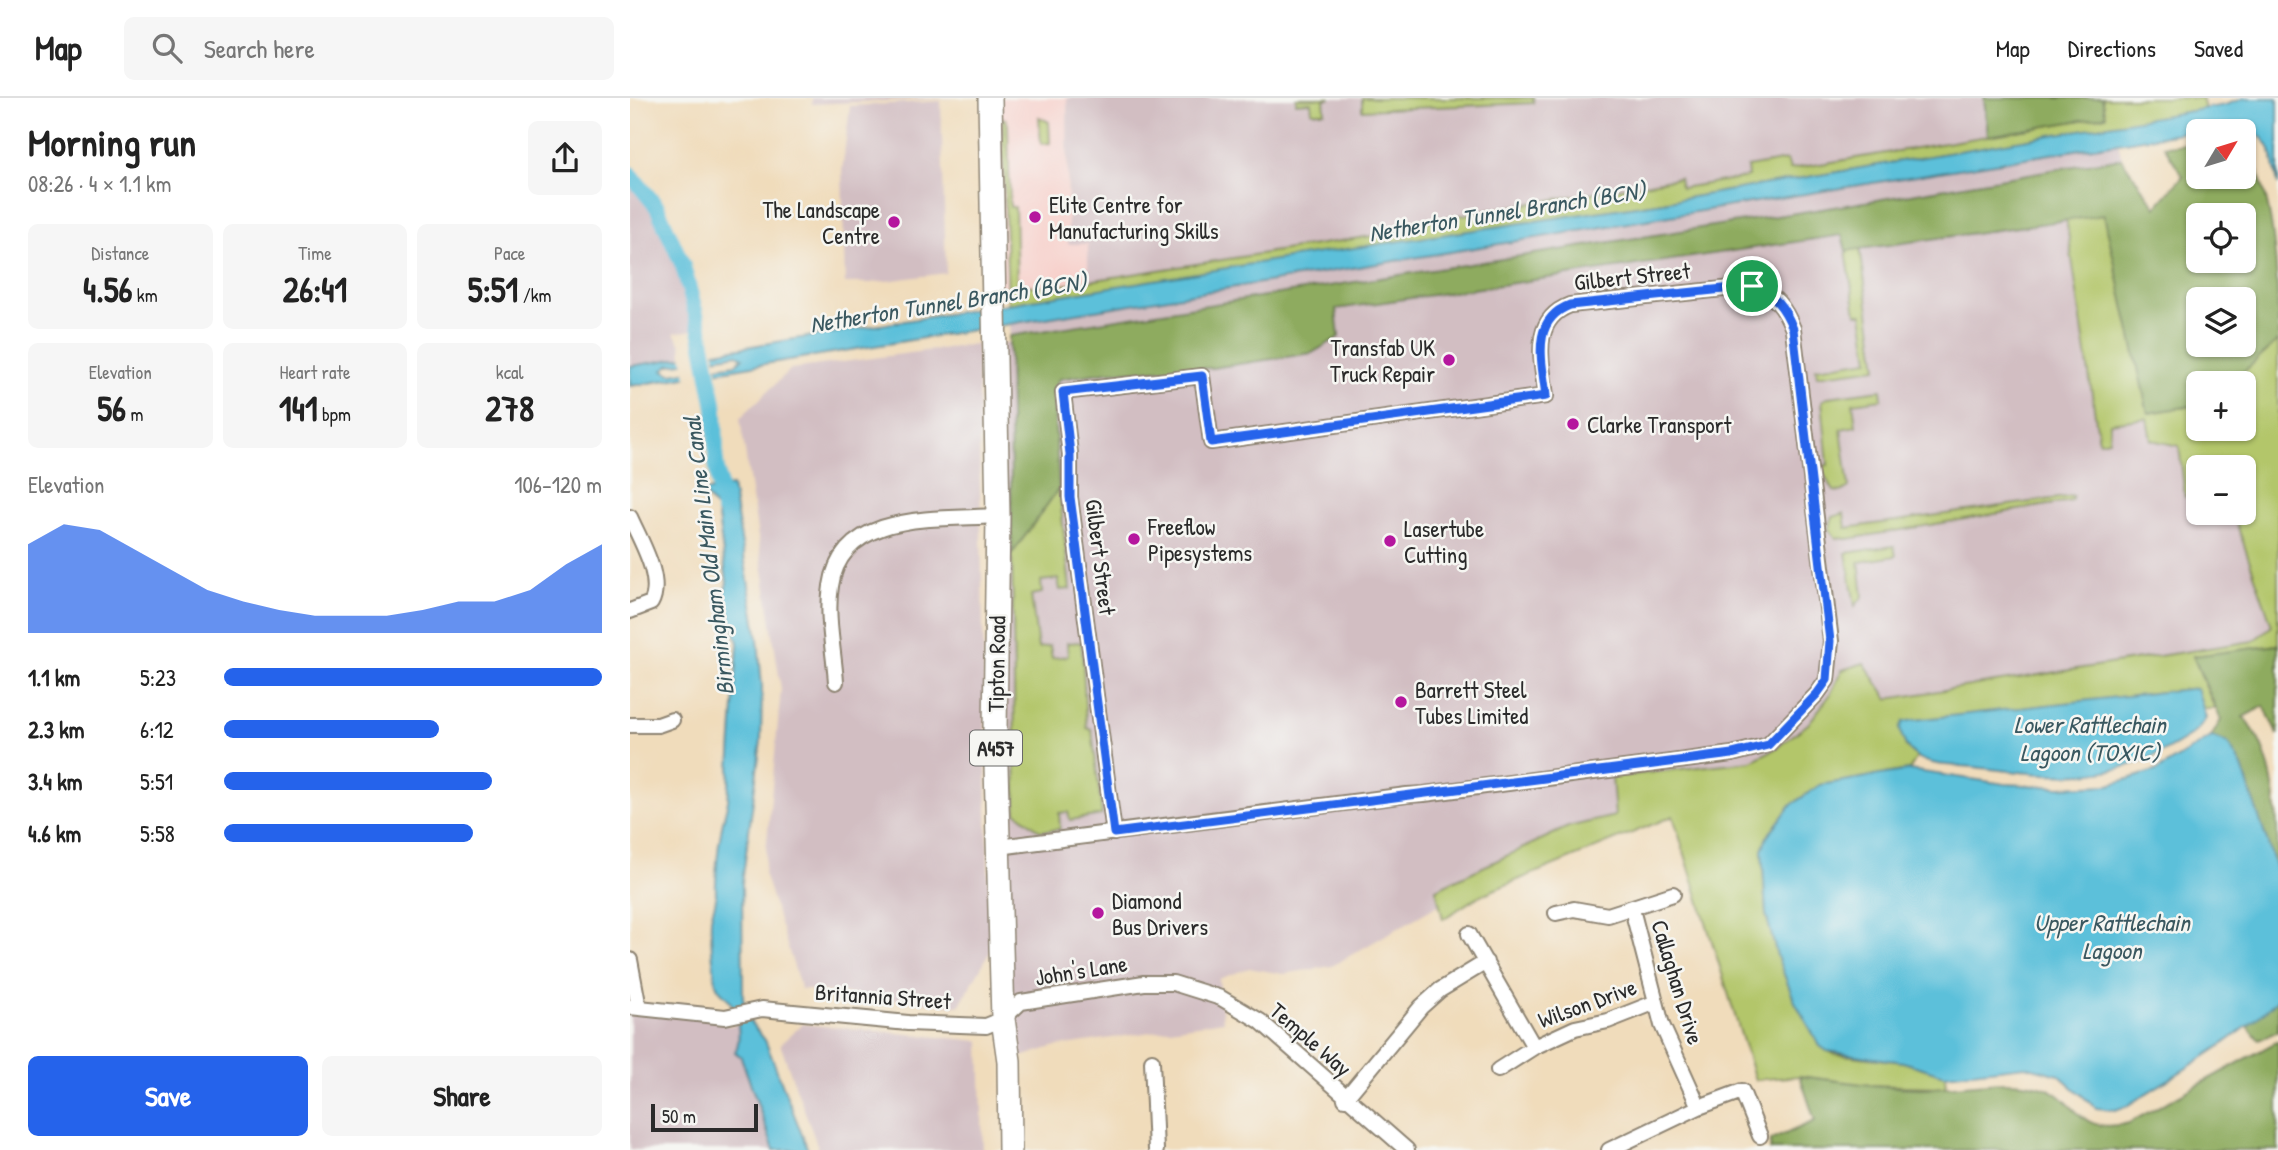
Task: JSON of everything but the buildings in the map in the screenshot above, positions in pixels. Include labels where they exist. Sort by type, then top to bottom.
[{"type":"main road","name":"Tipton Road","points":[[990,98],[998,516],[995,730],[1003,1019],[1009,1061],[1010,1150]]},
{"type":"street","name":"Gilbert Street","points":[[999,847],[1114,833],[1732,754],[1768,745],[1827,680],[1830,641],[1793,329],[1779,302],[1767,291],[1752,286],[1570,305],[1557,310],[1549,318],[1540,338],[1546,396],[1211,442],[1202,376],[1063,392],[1070,454],[1070,497],[1114,833]]},
{"type":"street","points":[[836,682],[830,589],[833,573],[843,554],[864,534],[888,524],[998,516]]},
{"type":"street","points":[[630,517],[656,588],[651,603],[630,611]]},
{"type":"street","points":[[630,725],[658,725],[672,720]]},
{"type":"street","name":"Callaghan Drive","points":[[1556,914],[1574,909],[1608,915],[1673,894]]},
{"type":"street","name":"Callaghan Drive","points":[[1632,909],[1662,1025],[1699,1107]]},
{"type":"street","name":"Wilson Drive","points":[[1469,934],[1534,1047]]},
{"type":"street","points":[[630,960],[635,1008]]},
{"type":"street","points":[[1345,1098],[1421,1007],[1440,990],[1486,962]]},
{"type":"street","name":"John's Lane","points":[[1003,1019],[1021,1002],[1144,983],[1173,983]]},
{"type":"street","name":"Temple Way","points":[[1173,983],[1221,998],[1259,1021],[1407,1150]]},
{"type":"street","name":"Wilson Drive","points":[[1498,1070],[1534,1047],[1575,1028],[1608,1021],[1656,1002]]},
{"type":"street","name":"Britannia Street","points":[[635,1008],[725,1017],[758,1010],[986,1026],[1003,1019]]},
{"type":"street","points":[[1152,1061],[1156,1150]]},
{"type":"street","points":[[1609,1150],[1699,1107],[1742,1091],[1760,1136]]},
{"type":"shaded area","points":[[812,98],[960,98],[812,104]]},
{"type":"shaded area","points":[[990,98],[1067,98],[1068,243],[1088,244],[1088,281],[1092,301],[1009,314],[1008,286],[994,288]]},
{"type":"shaded area","points":[[1067,98],[1984,98],[1992,155],[2116,135],[2122,158],[2186,252],[2186,273],[2194,273],[2195,287],[2186,287],[2186,357],[2251,357],[2243,371],[2186,371],[2186,441],[2198,441],[2198,455],[2186,455],[2186,525],[2237,525],[2272,626],[2253,641],[1887,699],[1489,876],[1332,966],[1283,974],[1249,968],[1219,979],[1223,1021],[1053,1047],[1009,1061],[995,345],[1010,343],[1009,314],[1092,300],[1088,281],[1088,244],[1068,244]]},
{"type":"shaded area","name":"The Landscape Centre","points":[[941,101],[946,273],[871,283],[845,283],[842,171],[850,106]]},
{"type":"shaded area","points":[[630,174],[657,207],[683,266],[700,329],[674,333],[681,344],[682,357],[630,366]]},
{"type":"shaded area","points":[[977,344],[990,952],[959,1006],[801,989],[764,873],[781,689],[740,418],[791,369]]},
{"type":"shaded area","points":[[630,1007],[725,1017],[728,1026],[741,1023],[788,1150],[630,1150]]},
{"type":"shaded area","points":[[803,1024],[980,1041],[983,1150],[819,1150],[780,1044]]},
{"type":"green space","points":[[1296,98],[1331,98],[1324,99],[1325,112],[1312,112],[1311,102],[1296,103]]},
{"type":"green space","points":[[1362,98],[1533,98],[1534,103],[1362,110]]},
{"type":"green space","points":[[1984,98],[2102,98],[2106,116],[1988,136]]},
{"type":"green space","points":[[2102,98],[2202,98],[2205,109],[1663,202],[1008,304],[1002,118],[1006,119],[1008,125],[1010,207],[1015,207],[1017,285],[1051,287],[1410,230],[1409,224],[1679,178],[1681,188],[1748,177],[1747,167],[1787,160],[1790,169],[2106,116]]},
{"type":"green space","points":[[1039,117],[1049,122],[1050,143],[1041,144]]},
{"type":"green space","points":[[2186,144],[2186,189],[2256,189],[2256,168],[2271,222],[2278,341],[2244,371],[2186,371],[2186,407],[2148,413],[2104,215],[1846,251],[1842,235],[1336,309],[1339,337],[1312,353],[1212,368],[1108,372],[1059,379],[1053,390],[1059,488],[1012,554],[1009,336],[1847,205],[2121,158],[2156,207],[2183,176],[2164,146]]},
{"type":"green space","points":[[2105,215],[2148,413],[2186,407],[2186,441],[2256,441],[2256,371],[2244,371],[2278,341],[2278,645],[2193,656],[2215,709],[2202,709],[2196,688],[1903,722],[1906,747],[1917,757],[1909,770],[1820,785],[1791,805],[1767,837],[1762,850],[1766,914],[1778,959],[1795,1001],[1820,1046],[1834,1054],[1903,1062],[1945,1075],[1946,1087],[1865,1085],[1800,1076],[1755,1080],[1673,816],[1479,896],[1443,919],[1436,889],[1568,827],[1615,816],[1612,777],[1751,761],[1775,749],[1808,724],[1830,695],[1842,670],[1864,663],[1888,699],[2253,641],[2272,626],[2237,525],[2256,525],[2256,455],[2186,455],[2185,497],[2179,446],[2151,440],[2147,418],[2110,423],[2109,440],[2099,442],[2066,218]]},
{"type":"green space","points":[[1860,248],[1877,368],[1817,376],[1816,368],[1869,360],[1862,314],[1856,314],[1846,251]]},
{"type":"green space","points":[[1881,390],[1882,399],[1853,403],[1856,426],[1841,429],[1849,487],[1841,492],[1834,491],[1818,466],[1828,465],[1822,401],[1828,397]]},
{"type":"green space","points":[[1059,488],[1070,589],[1060,590],[1058,579],[1041,581],[1042,593],[1031,595],[1038,648],[1050,646],[1052,658],[1068,656],[1067,643],[1081,642],[1087,728],[1092,730],[1102,815],[1070,820],[1068,812],[1059,813],[1060,829],[1040,831],[1016,812],[1012,554]]},
{"type":"green space","points":[[2073,496],[2071,501],[1848,539],[1836,538],[1829,529],[1833,517],[1844,513],[1846,528]]},
{"type":"green space","points":[[1894,546],[1896,556],[1859,562],[1863,596],[1855,606],[1846,553]]},
{"type":"green space","points":[[2278,645],[2278,735],[2264,706],[2243,717],[2255,732],[2263,750],[2274,790],[2278,874],[2242,767],[2226,744],[2211,737],[2221,720],[2193,656]]},
{"type":"green space","points":[[2278,999],[2278,1031],[2259,1040],[2247,1025]]},
{"type":"green space","points":[[2278,1041],[2278,1150],[1770,1150],[1771,1140],[1815,1121],[1800,1076],[1908,1088],[2008,1082],[2036,1085],[2061,1097],[2086,1120],[2110,1126],[2129,1123]]},
{"type":"water","points":[[2245,98],[2278,98],[2278,185],[2270,151],[2256,134],[2256,119],[2186,119],[2186,132],[630,386],[630,366],[1300,256],[1663,202],[2225,105]],"holes":[[[738,354],[743,358],[736,364],[671,374],[663,370],[669,365]]]},
{"type":"water","points":[[732,486],[758,639],[762,687],[761,741],[742,883],[743,998],[751,1023],[765,1040],[808,1150],[774,1150],[741,1057],[735,1052],[739,1033],[737,1018],[732,1005],[717,986],[713,959],[711,918],[716,900],[718,849],[728,801],[738,643],[724,595],[727,582],[717,510],[703,492]]},
{"type":"water","name":"Lower Rattlechain Lagoon (TOXIC)","points":[[2197,688],[2206,718],[2195,732],[2146,760],[2098,772],[2024,773],[1936,764],[1922,760],[1913,753],[1905,744],[1900,729],[1903,722],[1914,720]]},
{"type":"water","name":"Upper Rattlechain Lagoon","points":[[2211,737],[2228,743],[2242,767],[2278,874],[2278,999],[2243,1030],[2127,1106],[2115,1110],[2096,1108],[2059,1075],[2025,1066],[1945,1075],[1903,1062],[1827,1051],[1820,1046],[1795,1002],[1778,959],[1766,914],[1762,850],[1767,837],[1791,805],[1820,785],[1909,770],[2005,784],[2060,787],[2109,785],[2158,770]]},
{"type":"pier","points":[[714,349],[716,361],[684,366],[682,354]]},
{"type":"pier","points":[[716,363],[718,375],[687,381],[685,368]]},
{"type":"waterway","name":"Birmingham Old Main Line Canal","points":[[630,174],[657,207],[683,266],[700,329],[715,408],[716,463],[723,509]]},
{"type":"place","name":"Elite Centre for Manufacturing Skills","points":[[1035,217]]},
{"type":"place","name":"The Landscape Centre","points":[[894,222]]},
{"type":"place","name":"Transfab UK Truck Repair","points":[[1449,360]]},
{"type":"place","name":"Clarke Transport","points":[[1573,424]]},
{"type":"place","name":"Freeflow Pipesystems","points":[[1134,539]]},
{"type":"place","name":"Lasertube Cutting","points":[[1390,541]]},
{"type":"place","name":"Barrett Steel Tubes Limited","points":[[1401,702]]},
{"type":"place","name":"Diamond Bus Drivers","points":[[1098,913]]},
{"type":"route","points":[[1752,286],[1767,291],[1779,302],[1793,329],[1830,641],[1827,680],[1768,745],[1732,754],[1114,833],[1070,497],[1070,454],[1063,392],[1202,376],[1211,442],[1546,396],[1540,338],[1543,327],[1557,310],[1570,305],[1752,286]]},
{"type":"water label","name":"Netherton Tunnel Branch (BCN)","points":[[1507,211]]},
{"type":"water label","name":"Netherton Tunnel Branch (BCN)","points":[[948,302]]}]
